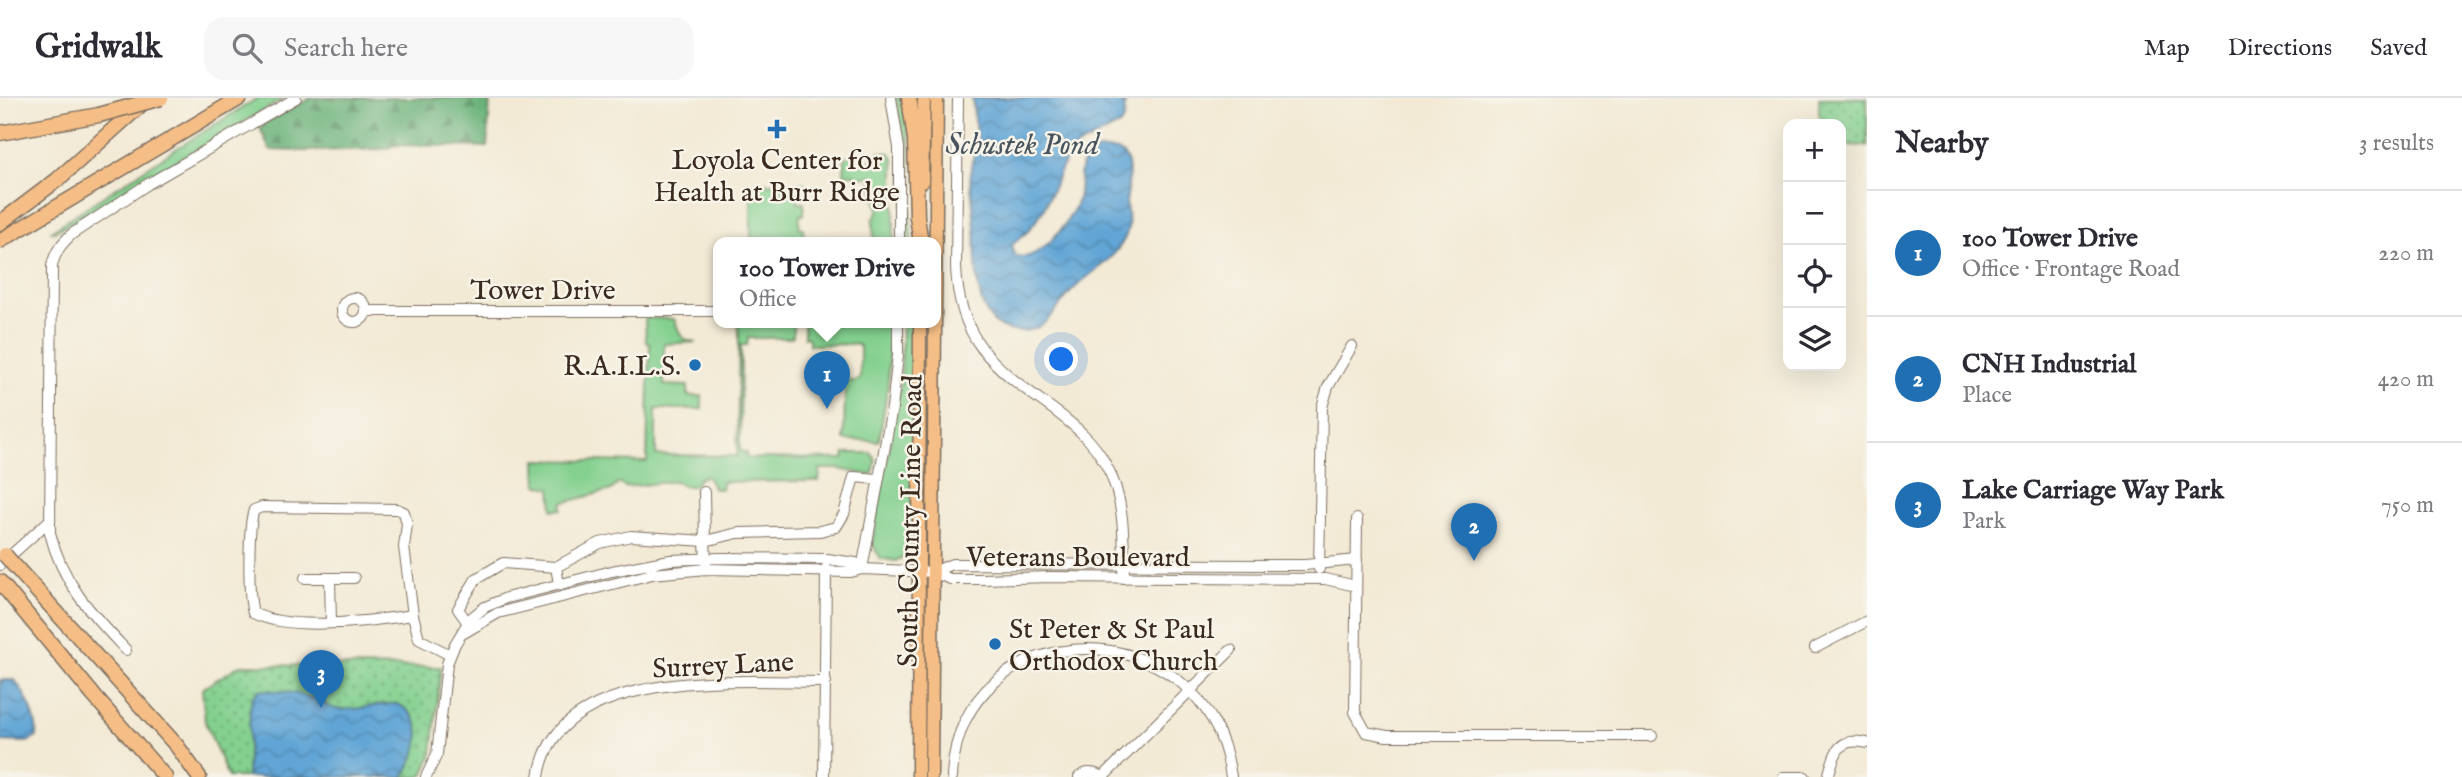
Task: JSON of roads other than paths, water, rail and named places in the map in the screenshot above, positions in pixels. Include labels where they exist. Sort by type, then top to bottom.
[{"type":"highway","points":[[0,223],[57,180],[148,98]]},
{"type":"highway","points":[[0,132],[99,115],[162,98]]},
{"type":"highway","points":[[0,242],[240,98]]},
{"type":"highway","points":[[909,98],[915,139],[920,237]]},
{"type":"highway","points":[[0,252],[25,227]]},
{"type":"highway","points":[[4,558],[177,746],[199,777]]},
{"type":"highway","points":[[0,582],[165,777]]},
{"type":"main road","points":[[921,237],[924,98]]},
{"type":"main road","name":"South County Line Road","points":[[934,237],[937,98]]},
{"type":"main road","name":"South County Line Road","points":[[920,328],[932,777]]},
{"type":"main road","name":"South County Line Road","points":[[919,777],[932,328]]},
{"type":"street","points":[[126,650],[70,586],[53,547],[49,522],[52,266],[57,250],[72,234],[148,184],[296,98]]},
{"type":"street","points":[[891,98],[899,148],[899,237]]},
{"type":"street","points":[[958,98],[956,285],[965,319],[990,360],[1074,425],[1104,460],[1113,478],[1120,504],[1124,578]]},
{"type":"street","name":"Tower Drive","points":[[367,311],[713,311]]},
{"type":"street","points":[[862,569],[892,408],[898,328]]},
{"type":"street","points":[[1319,579],[1322,407],[1328,387],[1352,345]]},
{"type":"street","points":[[468,623],[458,609],[476,579],[503,563],[556,567],[600,543],[631,536],[705,541],[737,533],[820,531],[836,527],[844,514],[854,477],[878,479]]},
{"type":"street","points":[[704,492],[706,564]]},
{"type":"street","points":[[412,615],[351,624],[331,624],[261,617],[253,613],[251,538],[254,510],[262,506],[397,509],[404,512],[407,524],[404,547],[412,615],[419,639],[450,655]]},
{"type":"street","points":[[1357,519],[1355,712],[1366,732],[1395,736],[1652,736]]},
{"type":"street","points":[[4,558],[49,522]]},
{"type":"street","points":[[426,777],[438,754],[450,655],[468,623],[485,607],[559,584],[652,569],[827,559],[856,562],[862,569]]},
{"type":"street","points":[[824,777],[827,559]]},
{"type":"street","name":"Veterans Boulevard","points":[[926,572],[952,564],[1319,565],[1357,560]]},
{"type":"street","points":[[706,564],[850,572],[862,569],[926,572]]},
{"type":"street","points":[[556,567],[559,584]]},
{"type":"street","points":[[462,634],[498,613],[652,569]]},
{"type":"street","name":"Veterans Boulevard","points":[[926,572],[950,579],[1319,579],[1356,586]]},
{"type":"street","points":[[304,578],[354,578]]},
{"type":"street","points":[[330,578],[331,624]]},
{"type":"street","points":[[519,595],[522,607]]},
{"type":"street","points":[[1815,648],[1867,621]]},
{"type":"street","points":[[952,777],[957,740],[976,704],[990,687],[1038,657],[1085,648],[1120,651],[1152,663],[1191,690],[1218,730],[1231,777]]},
{"type":"street","points":[[1079,777],[1086,773],[1096,773],[1102,777],[1231,650]]},
{"type":"street","name":"Surrey Lane","points":[[540,777],[545,755],[561,729],[572,718],[596,704],[683,684],[825,682]]},
{"type":"street","points":[[1828,777],[1835,753],[1841,745],[1849,742],[1867,743]]},
{"type":"street","points":[[1783,777],[1805,777]]},
{"type":"water","name":"Schustek Pond","points":[[972,98],[1125,98],[1124,119],[1121,124],[1076,147],[1064,163],[1043,211],[1029,230],[1012,245],[1014,255],[1023,257],[1033,254],[1052,240],[1077,202],[1082,163],[1091,153],[1100,150],[1119,152],[1128,163],[1126,235],[1115,253],[1075,287],[1052,316],[1040,326],[1025,331],[1000,327],[990,318],[979,290],[970,175],[978,145]]},
{"type":"water","points":[[0,680],[15,680],[19,686],[33,714],[37,737],[27,742],[0,741]]},
{"type":"water","points":[[259,690],[300,694],[337,709],[391,704],[401,706],[410,713],[418,729],[418,745],[412,762],[403,777],[247,777],[250,710],[252,698]]},
{"type":"place","name":"Loyola Center for Health at Burr Ridge","points":[[777,129]]},
{"type":"place","name":"R.A.I.L.S.","points":[[695,365]]},
{"type":"place","name":"100 Tower Drive","points":[[827,409]]},
{"type":"place","name":"CNH Industrial","points":[[1474,561]]},
{"type":"place","name":"St Peter & St Paul Orthodox Church","points":[[995,644]]},
{"type":"place","name":"Lake Carriage Way Park","points":[[321,708]]}]
